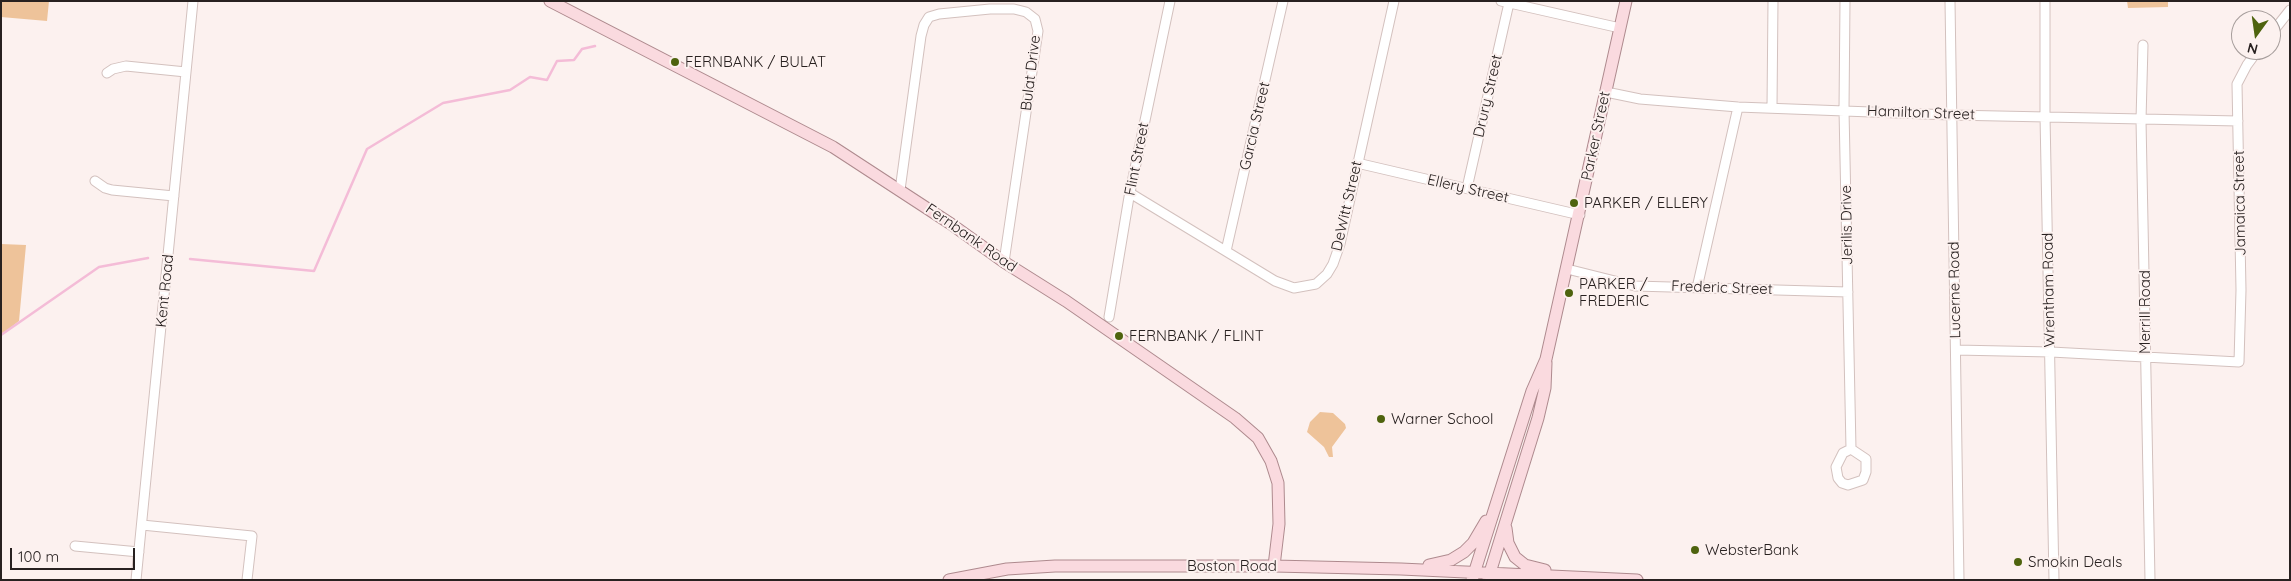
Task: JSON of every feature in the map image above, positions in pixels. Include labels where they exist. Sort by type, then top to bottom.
[{"type":"main road","name":"Fernbank Road","points":[[550,1],[833,147],[900,190],[1004,262],[1066,301],[1235,418],[1258,438],[1271,461],[1278,483],[1279,524],[1274,566]]},
{"type":"main road","name":"Parker Street","points":[[1474,576],[1532,391],[1546,359],[1580,215],[1626,1]]},
{"type":"main road","name":"Parker Street","points":[[1489,576],[1542,403],[1546,377],[1546,359]]},
{"type":"main road","points":[[1401,569],[1451,560],[1464,552],[1472,543],[1496,502]]},
{"type":"main road","points":[[1509,513],[1506,537],[1510,548],[1519,561],[1534,568],[1581,577]]},
{"type":"main road","name":"Boston Road","points":[[949,580],[1001,570],[1040,566],[1274,566],[1401,569],[1474,576],[1581,577],[1637,580]]},
{"type":"street","name":"Kent Road","points":[[136,580],[193,1]]},
{"type":"street","name":"Flint Street","points":[[1109,317],[1130,193],[1170,1]]},
{"type":"street","name":"Garcia Street","points":[[1226,250],[1283,1]]},
{"type":"street","name":"DeWitt Street","points":[[1130,193],[1286,286],[1305,288],[1316,284],[1327,274],[1333,264],[1394,1]]},
{"type":"street","points":[[1772,107],[1773,1]]},
{"type":"street","name":"Jerilis Drive","points":[[1845,1],[1844,110],[1851,449]]},
{"type":"street","name":"Lucerne Road","points":[[1950,1],[1959,580]]},
{"type":"street","name":"Wrentham Road","points":[[2046,1],[2045,116],[2054,580]]},
{"type":"street","points":[[1505,2],[1620,28]]},
{"type":"street","name":"Drury Street","points":[[1467,188],[1505,2]]},
{"type":"street","name":"Bulat Drive","points":[[900,190],[921,36],[924,25],[929,17],[939,14],[990,9],[1014,9],[1026,12],[1034,19],[1038,31],[1004,262]]},
{"type":"street","points":[[2281,21],[2290,10]]},
{"type":"street","name":"Merrill Road","points":[[2143,45],[2141,120],[2150,580]]},
{"type":"street","name":"Jamaica Street","points":[[2146,358],[2240,362],[2241,290],[2237,84],[2251,60]]},
{"type":"street","points":[[107,73],[113,69],[126,66],[186,72]]},
{"type":"street","name":"Hamilton Street","points":[[1606,92],[1640,99],[1738,107],[2141,120],[2238,121]]},
{"type":"street","points":[[1696,288],[1738,107]]},
{"type":"street","name":"Ellery Street","points":[[1357,163],[1580,215]]},
{"type":"street","points":[[95,181],[105,188],[112,190],[174,196]]},
{"type":"street","name":"Frederic Street","points":[[1567,269],[1635,286],[1848,292]]},
{"type":"street","points":[[1956,350],[2051,352],[2146,358]]},
{"type":"street","points":[[142,525],[252,536],[247,580]]},
{"type":"street","points":[[75,546],[139,552]]},
{"type":"shaded area","points":[[1,1],[49,1],[47,21],[1,17]]},
{"type":"shaded area","points":[[2127,1],[2168,1],[2168,7],[2128,8]]},
{"type":"shaded area","points":[[1,244],[26,245],[19,321],[1,335]]},
{"type":"shaded area","points":[[1320,412],[1333,413],[1345,424],[1346,428],[1332,447],[1333,457],[1329,457],[1324,447],[1307,432],[1310,422]]},
{"type":"waterway","points":[[190,259],[314,271],[367,149],[443,103],[510,90],[530,77],[547,80],[557,61],[574,60],[582,49],[595,46]]},
{"type":"waterway","points":[[1,335],[99,267],[148,258]]},
{"type":"place","name":"FERNBANK / BULAT","points":[[675,62]]},
{"type":"place","name":"PARKER / ELLERY","points":[[1574,203]]},
{"type":"place","name":"PARKER / FREDERIC","points":[[1569,293]]},
{"type":"place","name":"FERNBANK / FLINT","points":[[1119,336]]},
{"type":"place","name":"Warner School","points":[[1381,419]]},
{"type":"place","name":"WebsterBank","points":[[1695,550]]},
{"type":"place","name":"Smokin Deals","points":[[2018,562]]}]
